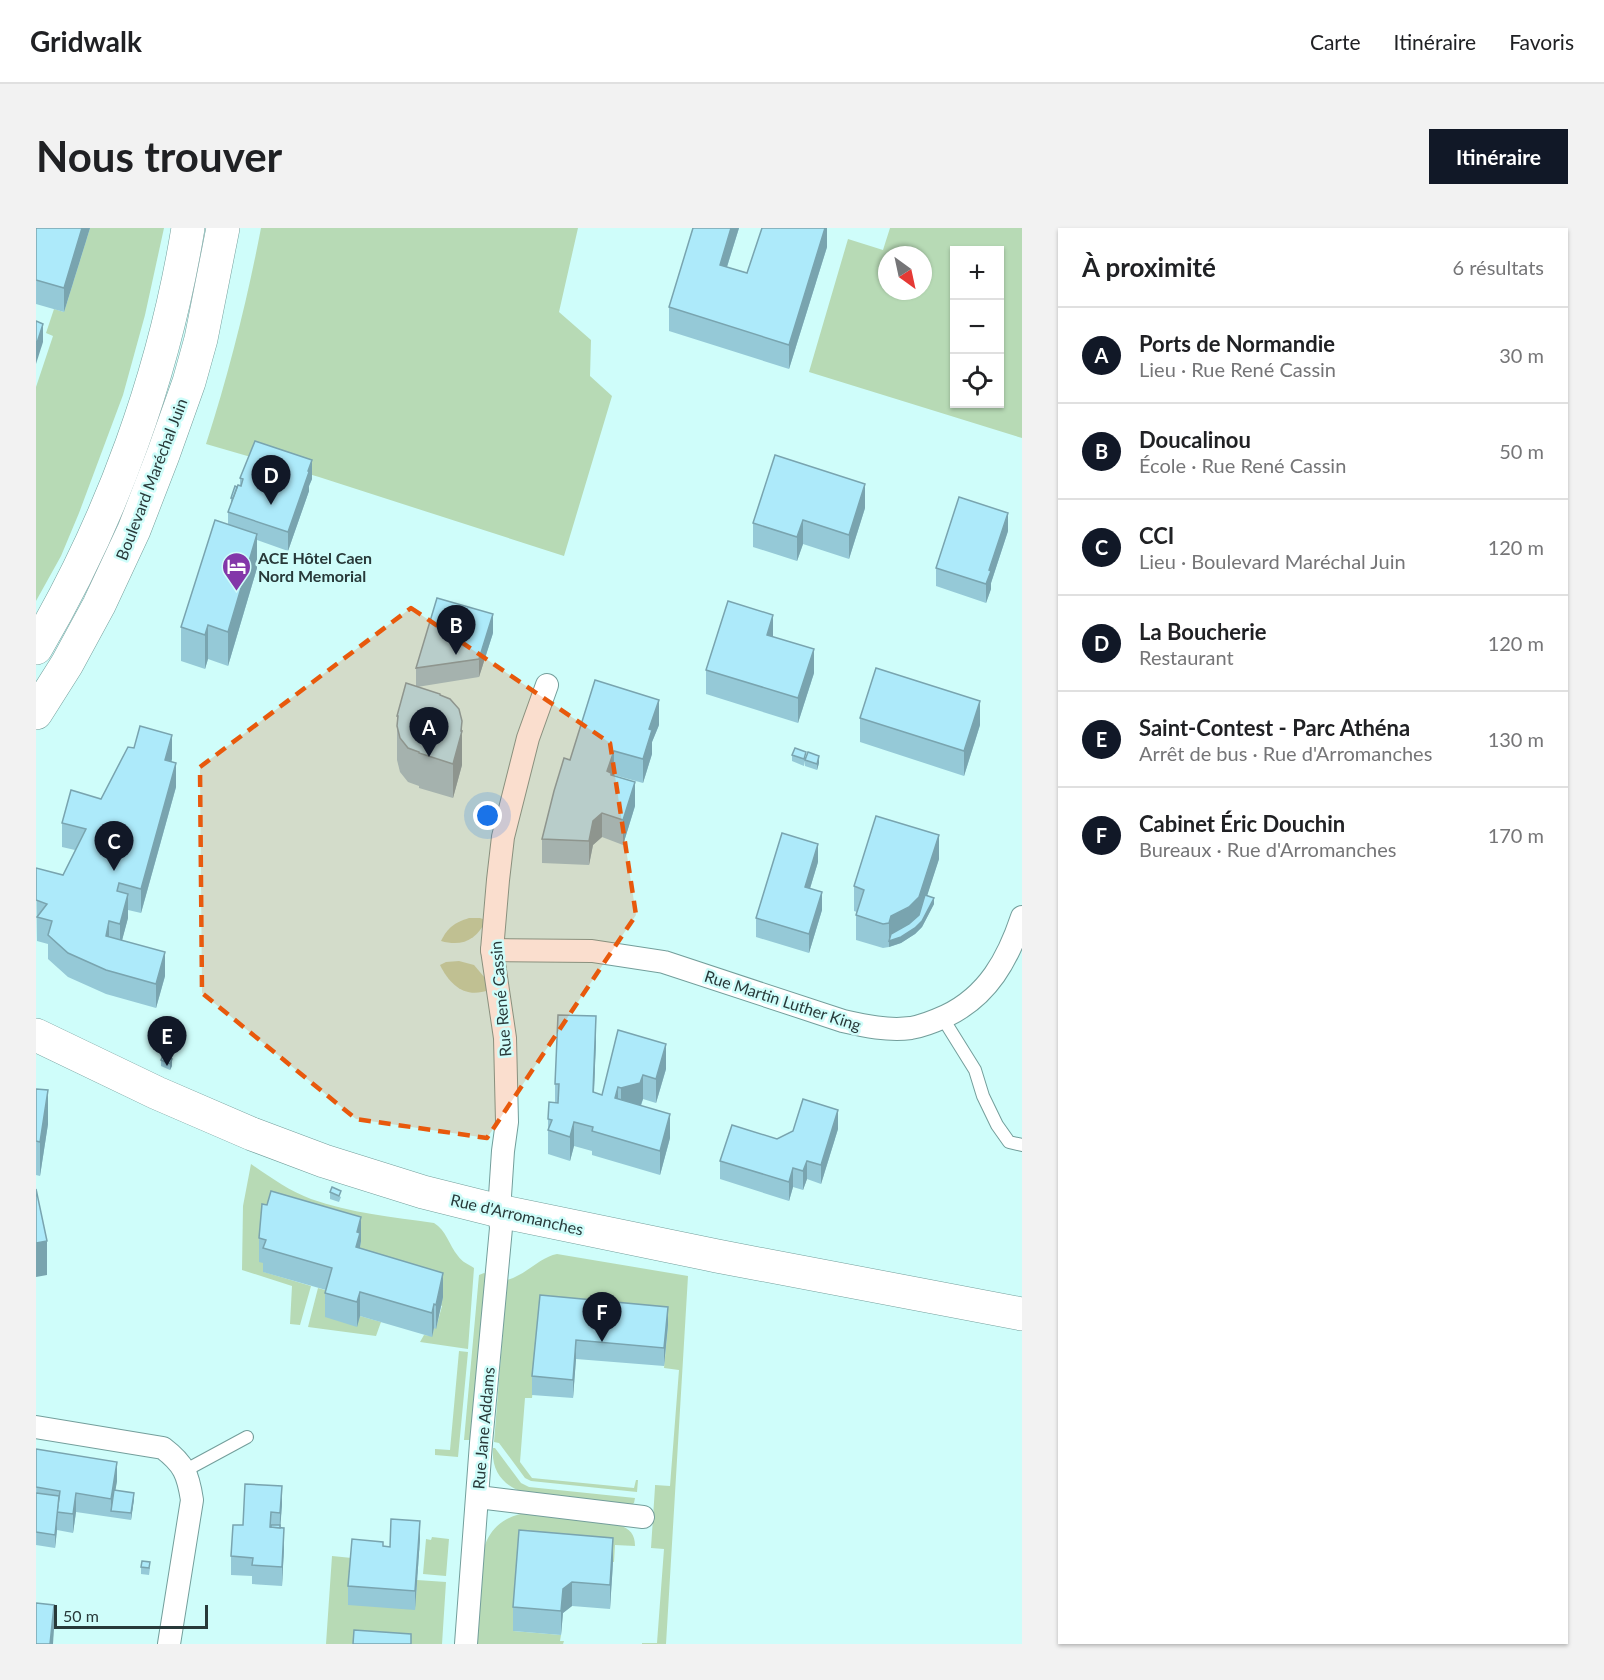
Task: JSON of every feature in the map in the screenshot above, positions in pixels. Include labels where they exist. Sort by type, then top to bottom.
[{"type":"main road","name":"Boulevard Maréchal Juin","points":[[36,648],[53,619],[92,539],[138,428],[172,309],[188,228]]},
{"type":"main road","name":"Boulevard Maréchal Juin","points":[[36,714],[67,664],[99,605],[134,530],[189,382],[224,228]]},
{"type":"main road","name":"Rue d'Arromanches","points":[[36,1035],[157,1093],[252,1134],[324,1161],[423,1192],[499,1211],[778,1268],[1022,1314]]},
{"type":"street","name":"Rue René Cassin","points":[[499,1211],[507,1122],[505,1038],[492,950],[498,880],[503,837],[528,738],[547,684]]},
{"type":"street","name":"Rue Martin Luther King","points":[[492,950],[592,951],[664,962],[843,1021],[869,1027],[911,1028],[942,1017],[971,1000],[985,988],[998,971],[1011,947],[1022,917]]},
{"type":"street","name":"Rue Jane Addams","points":[[466,1644],[481,1443],[501,1228],[499,1211]]},
{"type":"street","points":[[36,1427],[163,1448],[174,1456],[186,1470],[192,1500],[169,1644]]},
{"type":"street","points":[[478,1497],[643,1517]]},
{"type":"lane","points":[[942,1017],[975,1070],[983,1096],[997,1125],[1009,1142],[1022,1145]]},
{"type":"lane","points":[[186,1470],[247,1437]]},
{"type":"highlighted area","points":[[411,608],[610,743],[636,915],[487,1138],[356,1119],[202,993],[200,767]]},
{"type":"green space","points":[[90,228],[164,228],[145,315],[123,395],[61,556],[36,601],[36,387],[53,336],[46,333],[54,309],[64,312]]},
{"type":"green space","points":[[261,228],[578,228],[559,312],[591,340],[590,376],[612,396],[564,556],[319,477],[206,444],[237,337]]},
{"type":"green space","points":[[890,228],[1022,228],[1022,438],[809,372],[848,239],[878,248],[878,300],[932,300],[932,246],[884,246]]},
{"type":"green space","points":[[469,918],[486,920],[478,933],[462,942],[441,941],[452,926]]},
{"type":"green space","points":[[459,961],[474,965],[485,978],[489,990],[473,993],[459,988],[448,979],[440,965]]},
{"type":"green space","points":[[251,1164],[287,1188],[326,1204],[434,1223],[438,1226],[460,1258],[474,1268],[468,1349],[420,1342],[424,1335],[432,1336],[442,1306],[357,1256],[361,1241],[266,1264],[264,1272],[311,1286],[300,1325],[290,1324],[292,1286],[242,1270],[243,1206]]},
{"type":"green space","points":[[557,1254],[688,1276],[666,1644],[642,1643],[657,1643],[664,1549],[651,1548],[655,1485],[670,1486],[679,1370],[664,1368],[668,1325],[540,1314],[532,1398],[525,1398],[520,1462],[532,1478],[634,1488],[638,1480],[637,1492],[531,1481],[525,1478],[499,1443],[494,1442],[507,1280]]},
{"type":"green space","points":[[486,1274],[473,1440],[464,1440],[479,1275]]},
{"type":"green space","points":[[318,1288],[332,1292],[360,1316],[381,1322],[376,1336],[308,1327]]},
{"type":"green space","points":[[459,1351],[468,1352],[458,1457],[435,1455],[435,1449],[450,1450]]},
{"type":"green space","points":[[493,1448],[521,1483],[529,1487],[635,1498],[634,1503],[630,1506],[525,1493],[517,1490],[505,1482],[496,1470]]},
{"type":"green space","points":[[530,1512],[619,1525],[631,1532],[635,1546],[615,1545],[614,1562],[519,1555],[513,1631],[561,1635],[560,1641],[564,1641],[563,1644],[476,1644],[484,1548],[487,1540],[501,1522]]},
{"type":"green space","points":[[432,1537],[449,1539],[446,1576],[423,1574],[426,1539],[431,1540]]},
{"type":"green space","points":[[332,1556],[352,1558],[415,1610],[417,1580],[446,1582],[442,1644],[326,1644]]},
{"type":"building","points":[[36,228],[82,228],[64,288],[36,280]]},
{"type":"building","points":[[693,228],[731,228],[720,265],[747,273],[762,228],[825,228],[789,345],[669,307]]},
{"type":"building","points":[[36,321],[43,324],[36,346]]},
{"type":"building","points":[[255,441],[312,460],[288,532],[228,512],[238,485],[241,486],[243,479],[240,478]]},
{"type":"building","points":[[775,455],[865,484],[849,535],[803,520],[797,537],[753,523]]},
{"type":"building","points":[[235,486],[237,487],[231,498]]},
{"type":"building","points":[[959,497],[1008,513],[986,584],[936,568]]},
{"type":"building","points":[[215,520],[257,534],[228,632],[208,625],[205,635],[181,627]]},
{"type":"building","points":[[437,598],[493,614],[479,659],[416,668]]},
{"type":"building","points":[[728,601],[773,615],[767,635],[814,649],[798,698],[706,670]]},
{"type":"building","points":[[876,668],[980,701],[964,751],[860,718]]},
{"type":"building","points":[[595,680],[659,700],[649,729],[652,730],[643,759],[614,751],[607,771],[611,775],[635,782],[623,820],[602,813],[593,821],[589,841],[542,839],[564,758],[570,760]]},
{"type":"building","points":[[406,683],[440,694],[450,699],[459,709],[462,731],[453,764],[408,748],[400,738],[397,716]]},
{"type":"building","points":[[140,726],[172,735],[165,760],[176,763],[141,889],[119,883],[117,891],[128,894],[120,924],[109,921],[106,936],[165,952],[156,984],[106,970],[68,953],[48,935],[52,921],[37,917],[47,904],[36,900],[36,868],[63,875],[86,829],[62,823],[71,790],[101,799],[128,747],[134,748]]},
{"type":"building","points":[[795,748],[806,752],[804,759],[792,755]]},
{"type":"building","points":[[808,752],[819,756],[817,764],[805,760]]},
{"type":"building","points":[[876,816],[939,835],[919,897],[909,907],[891,916],[889,923],[883,924],[856,915],[864,890],[854,886]]},
{"type":"building","points":[[782,833],[818,844],[805,887],[822,892],[809,934],[756,918]]},
{"type":"building","points":[[925,895],[934,898],[922,921],[901,937],[889,941],[891,934],[909,924],[919,915]]},
{"type":"building","points":[[558,1015],[596,1016],[593,1092],[602,1095],[618,1030],[666,1044],[656,1079],[643,1075],[640,1083],[618,1087],[615,1098],[670,1114],[660,1151],[592,1131],[593,1127],[574,1122],[570,1137],[548,1130],[552,1120],[548,1119],[549,1102],[558,1103],[559,1084],[555,1084]]},
{"type":"building","points":[[163,1055],[172,1059],[170,1064],[161,1060]]},
{"type":"building","points":[[36,1089],[48,1090],[40,1142],[36,1141]]},
{"type":"building","points":[[803,1099],[838,1110],[821,1165],[807,1161],[803,1171],[793,1168],[789,1182],[720,1161],[732,1125],[777,1139],[793,1131]]},
{"type":"building","points":[[332,1187],[341,1191],[339,1196],[330,1192]]},
{"type":"building","points":[[36,1189],[47,1241],[36,1243]]},
{"type":"building","points":[[271,1191],[361,1217],[356,1247],[443,1273],[432,1313],[360,1292],[357,1302],[325,1293],[332,1268],[263,1248],[266,1240],[259,1238],[262,1204],[267,1205]]},
{"type":"building","points":[[540,1295],[668,1307],[664,1348],[576,1340],[573,1380],[532,1376]]},
{"type":"building","points":[[36,1449],[117,1462],[111,1499],[76,1493],[73,1514],[57,1512],[60,1491],[36,1487]]},
{"type":"building","points":[[245,1484],[282,1486],[280,1513],[271,1512],[270,1527],[284,1528],[282,1567],[252,1565],[253,1558],[231,1556],[233,1525],[243,1525]]},
{"type":"building","points":[[114,1490],[134,1493],[131,1513],[111,1511]]},
{"type":"building","points":[[36,1493],[59,1496],[55,1535],[36,1532]]},
{"type":"building","points":[[391,1519],[420,1521],[415,1591],[348,1586],[352,1539],[383,1542],[383,1546],[390,1547]]},
{"type":"building","points":[[519,1530],[613,1538],[610,1585],[572,1582],[563,1589],[561,1611],[513,1607]]},
{"type":"building","points":[[142,1561],[150,1562],[149,1568],[141,1567]]},
{"type":"building","points":[[36,1603],[54,1605],[50,1644],[36,1644]]},
{"type":"building","points":[[354,1630],[411,1634],[411,1644],[353,1644]]},
{"type":"place","name":"La Boucherie","points":[[271,505]]},
{"type":"place","name":"ACE Hôtel Caen Nord Memorial","points":[[237,592]]},
{"type":"place","name":"Doucalinou","points":[[456,655]]},
{"type":"place","name":"Ports de Normandie","points":[[429,757]]},
{"type":"place","name":"CCI","points":[[114,871]]},
{"type":"place","name":"Saint-Contest - Parc Athéna","points":[[167,1066]]},
{"type":"place","name":"Cabinet Éric Douchin","points":[[602,1342]]}]
